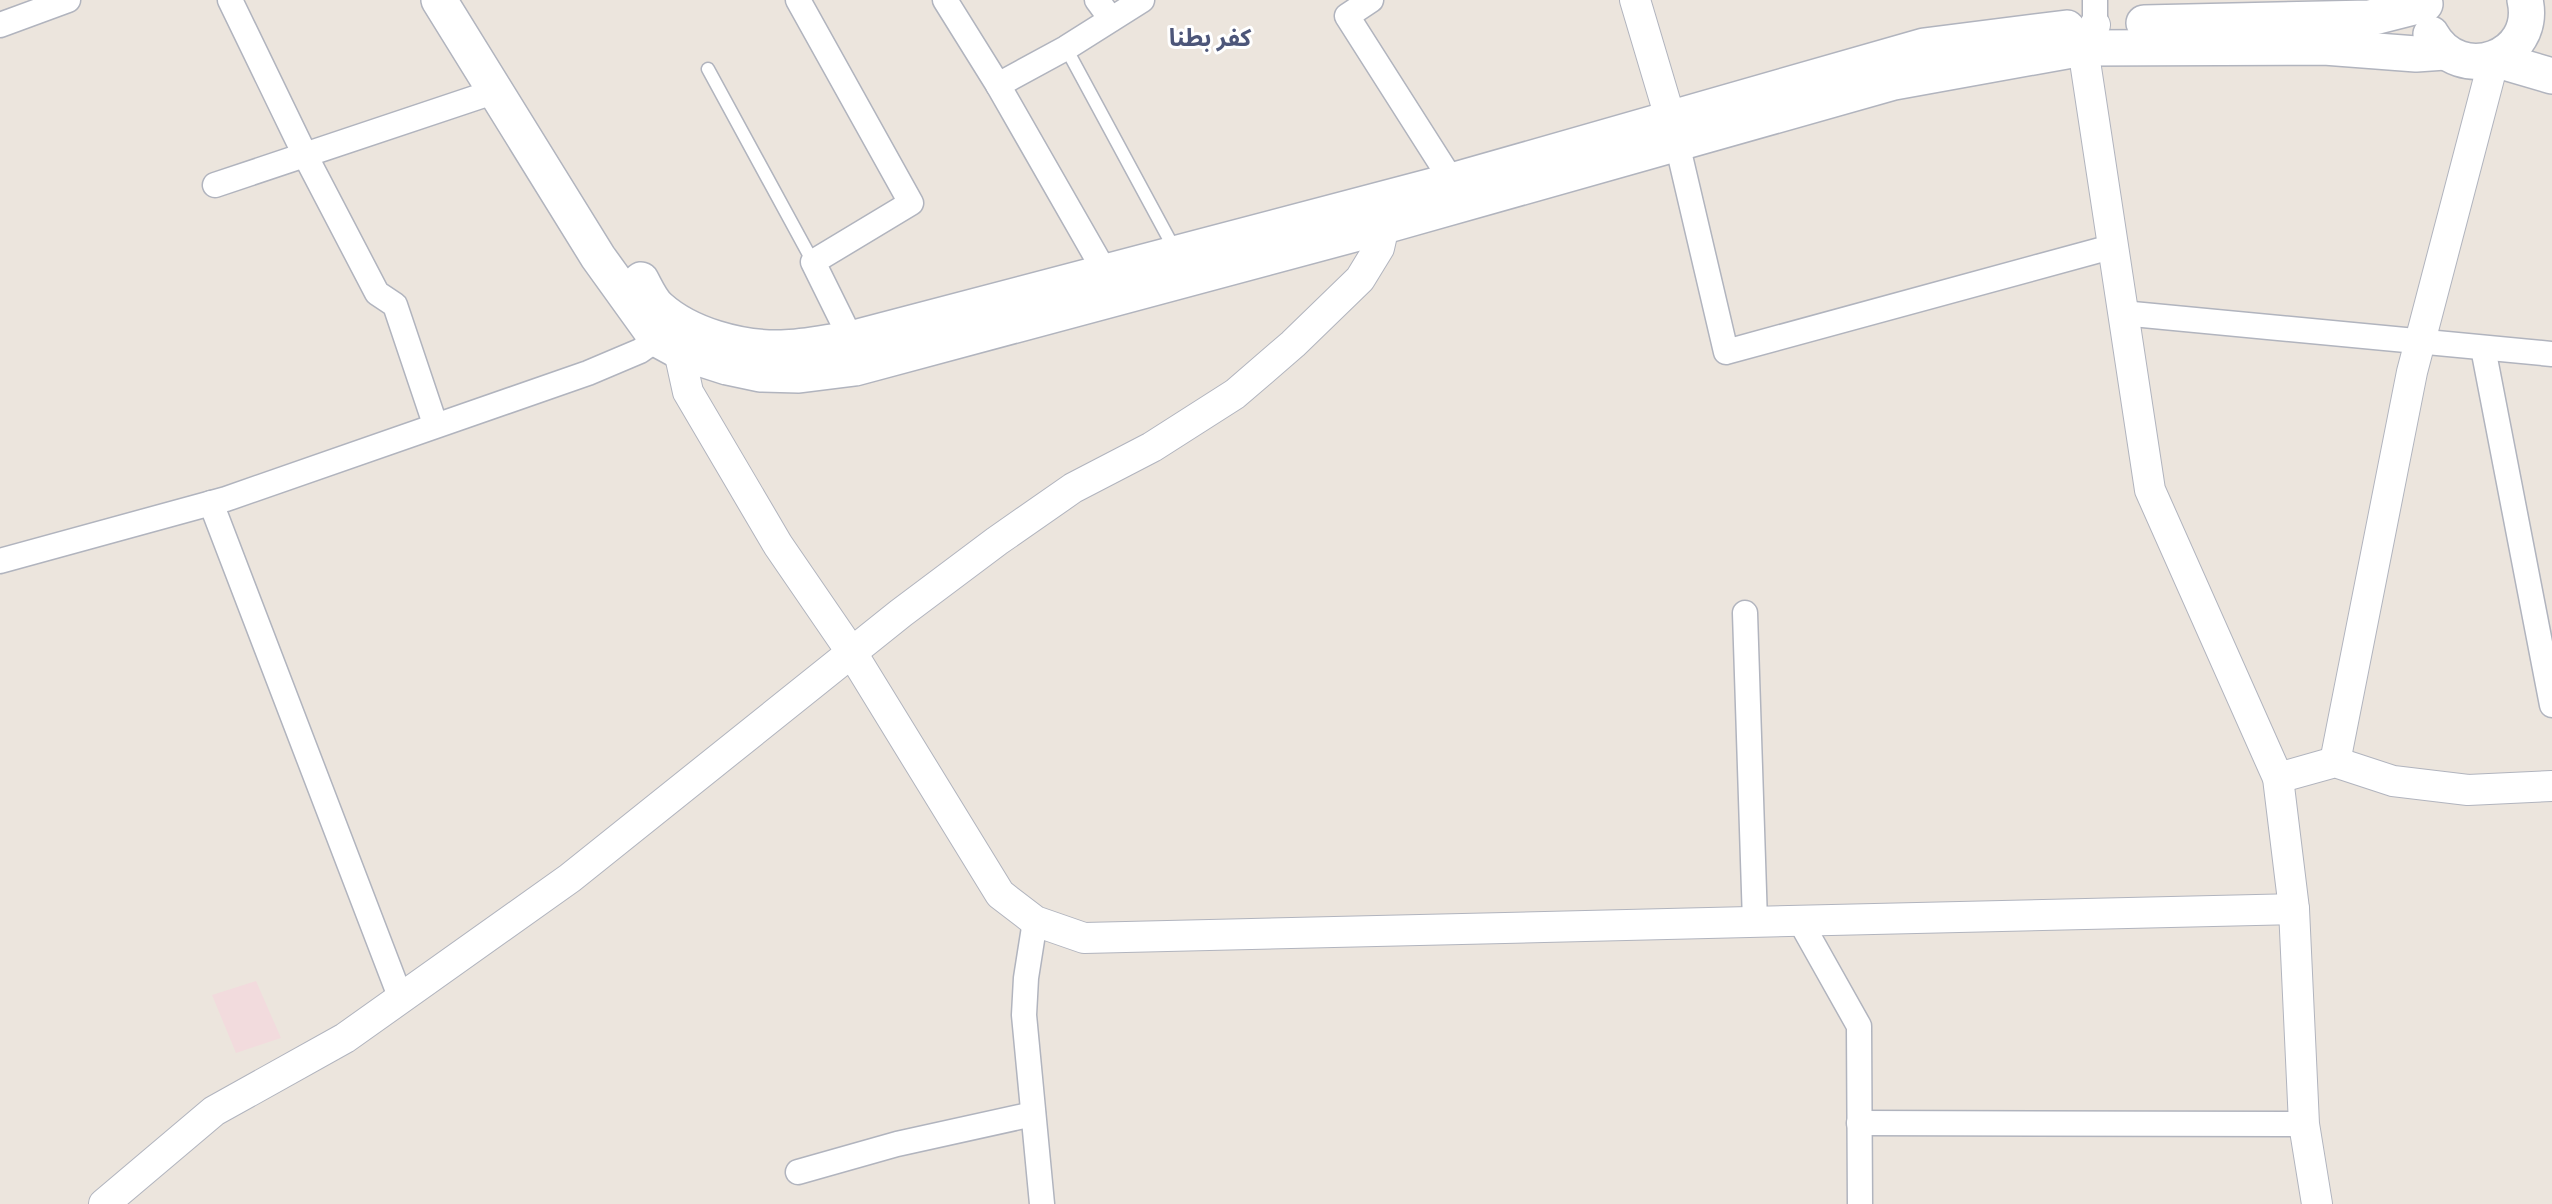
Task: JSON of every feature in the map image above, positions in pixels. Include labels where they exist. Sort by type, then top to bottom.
[{"type":"main road","points":[[439,0],[598,257],[668,345],[727,367],[760,374],[799,375],[855,368],[1384,226],[1674,131]]},
{"type":"main road","points":[[467,0],[657,306],[680,323],[708,335],[755,346],[781,348],[851,339],[1452,181],[1894,82],[2091,24],[2244,16],[2371,18],[2426,2],[2429,31],[2435,42],[2445,52],[2460,60],[2477,62],[2494,59],[2509,51],[2520,37],[2533,7]]},
{"type":"main road","points":[[2091,24],[2324,47],[2416,54],[2445,52]]},
{"type":"main road","points":[[2494,59],[2552,76]]},
{"type":"street","points":[[0,25],[68,0]]},
{"type":"street","points":[[230,0],[377,293],[395,305],[436,424]]},
{"type":"street","points":[[798,0],[911,203],[813,262],[851,339]]},
{"type":"street","points":[[945,0],[998,85],[1105,272]]},
{"type":"street","points":[[998,85],[1066,48],[1104,10],[1142,0]]},
{"type":"street","points":[[1371,0],[1347,16],[1452,181]]},
{"type":"street","points":[[1635,0],[1674,131],[1726,352],[2111,247]]},
{"type":"street","points":[[2091,24],[2111,247],[2150,490],[2278,778],[2294,909],[2304,1124],[2317,1204]]},
{"type":"street","points":[[2335,762],[2412,372],[2494,59]]},
{"type":"street","points":[[215,185],[496,91]]},
{"type":"street","points":[[104,1204],[214,1111],[345,1038],[570,878],[901,612],[997,541],[1073,488],[1152,447],[1236,394],[1360,279],[1379,248],[1384,226]]},
{"type":"street","points":[[2122,313],[2552,354]]},
{"type":"street","points":[[0,561],[211,503],[587,373],[640,351],[668,345],[688,392],[778,545],[852,653],[1000,894],[1035,921],[1084,938],[2294,909]]},
{"type":"street","points":[[2483,348],[2552,705]]},
{"type":"street","points":[[211,503],[401,999]]},
{"type":"street","points":[[1745,613],[1755,922]]},
{"type":"street","points":[[2278,778],[2335,762],[2393,781],[2468,790],[2552,786]]},
{"type":"street","points":[[1035,921],[1026,978],[1024,1015],[1042,1204]]},
{"type":"street","points":[[1800,921],[1858,1026],[1860,1204]]},
{"type":"street","points":[[798,1172],[897,1144],[1033,1114]]},
{"type":"street","points":[[1859,1123],[2304,1124]]},
{"type":"lane","points":[[1066,48],[1177,254]]},
{"type":"lane","points":[[708,69],[813,262]]},
{"type":"shaded area","points":[[256,981],[281,1038],[236,1053],[212,995]]},
{"type":"district","name":"كفر بطنا","points":[[1210,37]]}]
